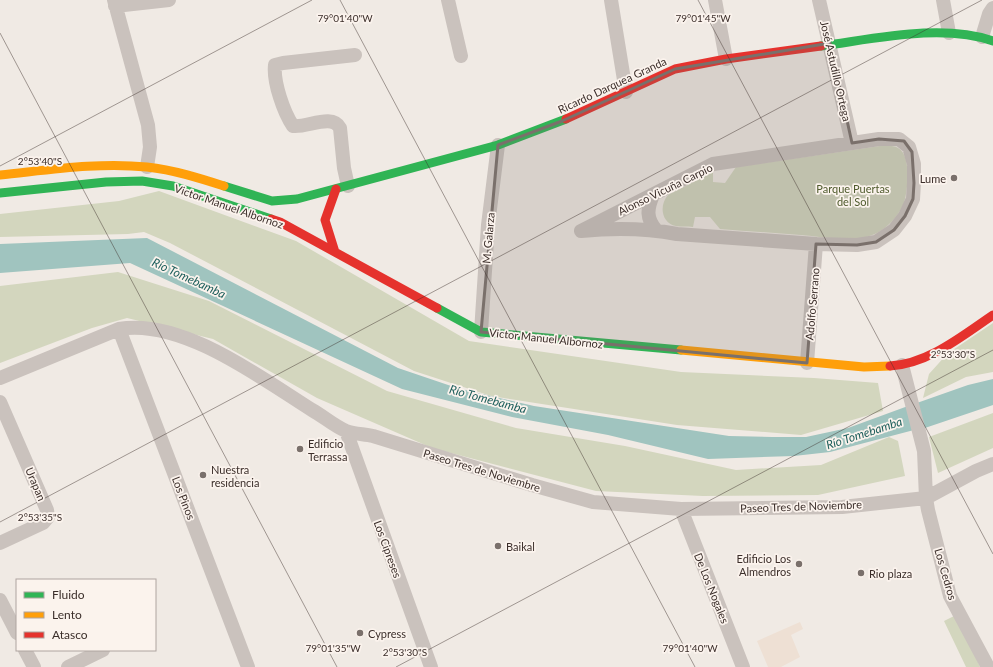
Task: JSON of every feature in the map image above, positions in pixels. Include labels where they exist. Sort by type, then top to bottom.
[{"type":"main road","name":"Ricardo Darquea Granda","points":[[272,201],[297,199],[318,200],[342,187],[498,145],[562,121],[676,69],[726,59],[830,43],[901,35],[950,33],[988,39]]},
{"type":"main road","name":"Victor Manuel Albornoz","points":[[0,175],[94,166],[147,166],[186,174],[272,201]]},
{"type":"main road","name":"Victor Manuel Albornoz","points":[[0,193],[76,184],[142,181],[173,186],[280,222],[481,332],[807,363],[864,367],[902,365],[940,350],[993,315]]},
{"type":"main road","points":[[335,252],[324,219],[325,212],[342,187]]},
{"type":"main road","points":[[317,217],[320,211],[318,200]]},
{"type":"main road","points":[[299,232],[308,225]]},
{"type":"street","points":[[147,166],[150,147],[148,125],[115,3],[169,0]]},
{"type":"street","points":[[448,0],[461,56]]},
{"type":"street","points":[[611,0],[626,92]]},
{"type":"street","points":[[715,0],[726,59]]},
{"type":"street","name":"José Astudillo Ortega","points":[[819,0],[852,143]]},
{"type":"street","points":[[943,0],[950,33]]},
{"type":"street","points":[[988,39],[989,14],[993,8]]},
{"type":"street","points":[[342,187],[344,168],[340,128],[338,123],[332,120],[300,127],[294,126],[286,116],[274,73],[275,65],[283,63],[355,55]]},
{"type":"street","name":"Alonso Vicuña Carpio","points":[[879,139],[899,139],[909,146],[914,164],[913,199],[905,216],[894,230],[876,242],[857,245],[816,244],[677,234],[656,230],[607,228],[581,231],[712,164],[852,143],[879,139]]},
{"type":"street","name":"M. Galarza","points":[[481,332],[488,225],[498,145]]},
{"type":"street","points":[[653,195],[649,205],[648,214],[650,222],[656,230]]},
{"type":"street","name":"Adolfo Serrano","points":[[807,363],[816,244]]},
{"type":"street","name":"Paseo Tres de Noviembre","points":[[0,378],[119,329],[134,327],[195,341],[225,356],[346,431],[373,436],[532,486],[593,502],[681,509],[842,507],[926,498],[976,471],[993,464]]},
{"type":"street","name":"Los Pinos","points":[[119,329],[248,667]]},
{"type":"street","name":"Los Cedros","points":[[902,365],[924,451],[926,498],[950,596],[988,667]]},
{"type":"street","name":"Urapan","points":[[0,402],[47,510],[48,517],[43,523],[0,542]]},
{"type":"street","name":"Los Cipreses","points":[[346,431],[431,667]]},
{"type":"street","name":"De Los Nogales","points":[[681,509],[743,667]]},
{"type":"street","points":[[0,600],[16,631]]},
{"type":"street","points":[[26,651],[34,667]]},
{"type":"street","points":[[68,667],[101,651]]},
{"type":"highlighted area","points":[[830,43],[852,143],[879,139],[904,141],[912,152],[914,183],[913,199],[905,216],[894,230],[876,242],[857,245],[816,244],[807,363],[481,332],[498,145],[562,121],[675,69]]},
{"type":"green space","name":"Parque Puertas del Sol","points":[[880,146],[894,146],[902,152],[905,157],[908,171],[907,187],[905,199],[901,209],[894,219],[882,230],[868,236],[840,239],[720,229],[710,217],[695,217],[693,227],[678,226],[667,221],[663,213],[663,204],[668,195],[713,172],[713,182],[725,183],[736,167]]},
{"type":"green space","points":[[159,191],[296,241],[469,341],[681,372],[814,378],[878,383],[883,411],[801,435],[677,425],[491,396],[414,371],[170,243],[144,232],[128,234],[0,237],[0,214],[119,201]]},
{"type":"green space","points":[[118,272],[209,301],[387,391],[516,428],[625,446],[736,470],[821,465],[889,437],[898,441],[905,476],[818,495],[703,496],[596,491],[432,448],[317,398],[213,339],[127,318],[92,328],[0,363],[0,286]]},
{"type":"green space","points":[[993,323],[993,372],[966,377],[923,398],[929,374],[947,354]]},
{"type":"green space","points":[[993,413],[993,448],[938,473],[929,437]]},
{"type":"green space","points":[[954,616],[971,646],[980,667],[966,667],[944,621]]},
{"type":"shaded area","points":[[800,622],[803,629],[791,635],[800,657],[781,667],[768,667],[757,641]]},
{"type":"water","name":"Río Tomebamba","points":[[147,238],[398,368],[457,388],[534,406],[729,436],[806,437],[848,428],[908,406],[914,430],[830,452],[794,456],[708,459],[608,435],[512,417],[402,389],[130,263],[0,273],[0,244]]},
{"type":"water","points":[[993,379],[993,405],[919,430],[914,404],[968,385]]},
{"type":"traffic: fast","points":[[821,46],[908,34],[930,33],[952,33],[993,41]]},
{"type":"traffic: fast","points":[[224,186],[272,201],[297,199],[498,145],[566,119]]},
{"type":"traffic: fast","points":[[0,193],[106,182],[142,181],[173,186],[271,219]]},
{"type":"traffic: fast","points":[[437,308],[481,332],[681,350]]},
{"type":"traffic: slow","points":[[0,175],[74,167],[110,165],[147,167],[167,170],[224,186]]},
{"type":"traffic: slow","points":[[681,350],[864,367],[890,366]]},
{"type":"traffic: jam","points":[[566,119],[675,69],[726,59],[821,46]]},
{"type":"traffic: jam","points":[[335,252],[325,220],[336,189]]},
{"type":"traffic: jam","points":[[271,219],[280,222],[437,308]]},
{"type":"traffic: jam","points":[[890,366],[904,364],[931,355],[957,340],[993,315]]},
{"type":"place","name":"Lume","points":[[954,178]]},
{"type":"place","name":"Edificio Terrassa","points":[[300,449]]},
{"type":"place","name":"Nuestra residencia","points":[[203,475]]},
{"type":"place","name":"Baikal","points":[[498,546]]},
{"type":"place","name":"Edificio Los Almendros","points":[[799,564]]},
{"type":"place","name":"Rio plaza","points":[[861,573]]},
{"type":"place","name":"Cypress","points":[[360,633]]}]
